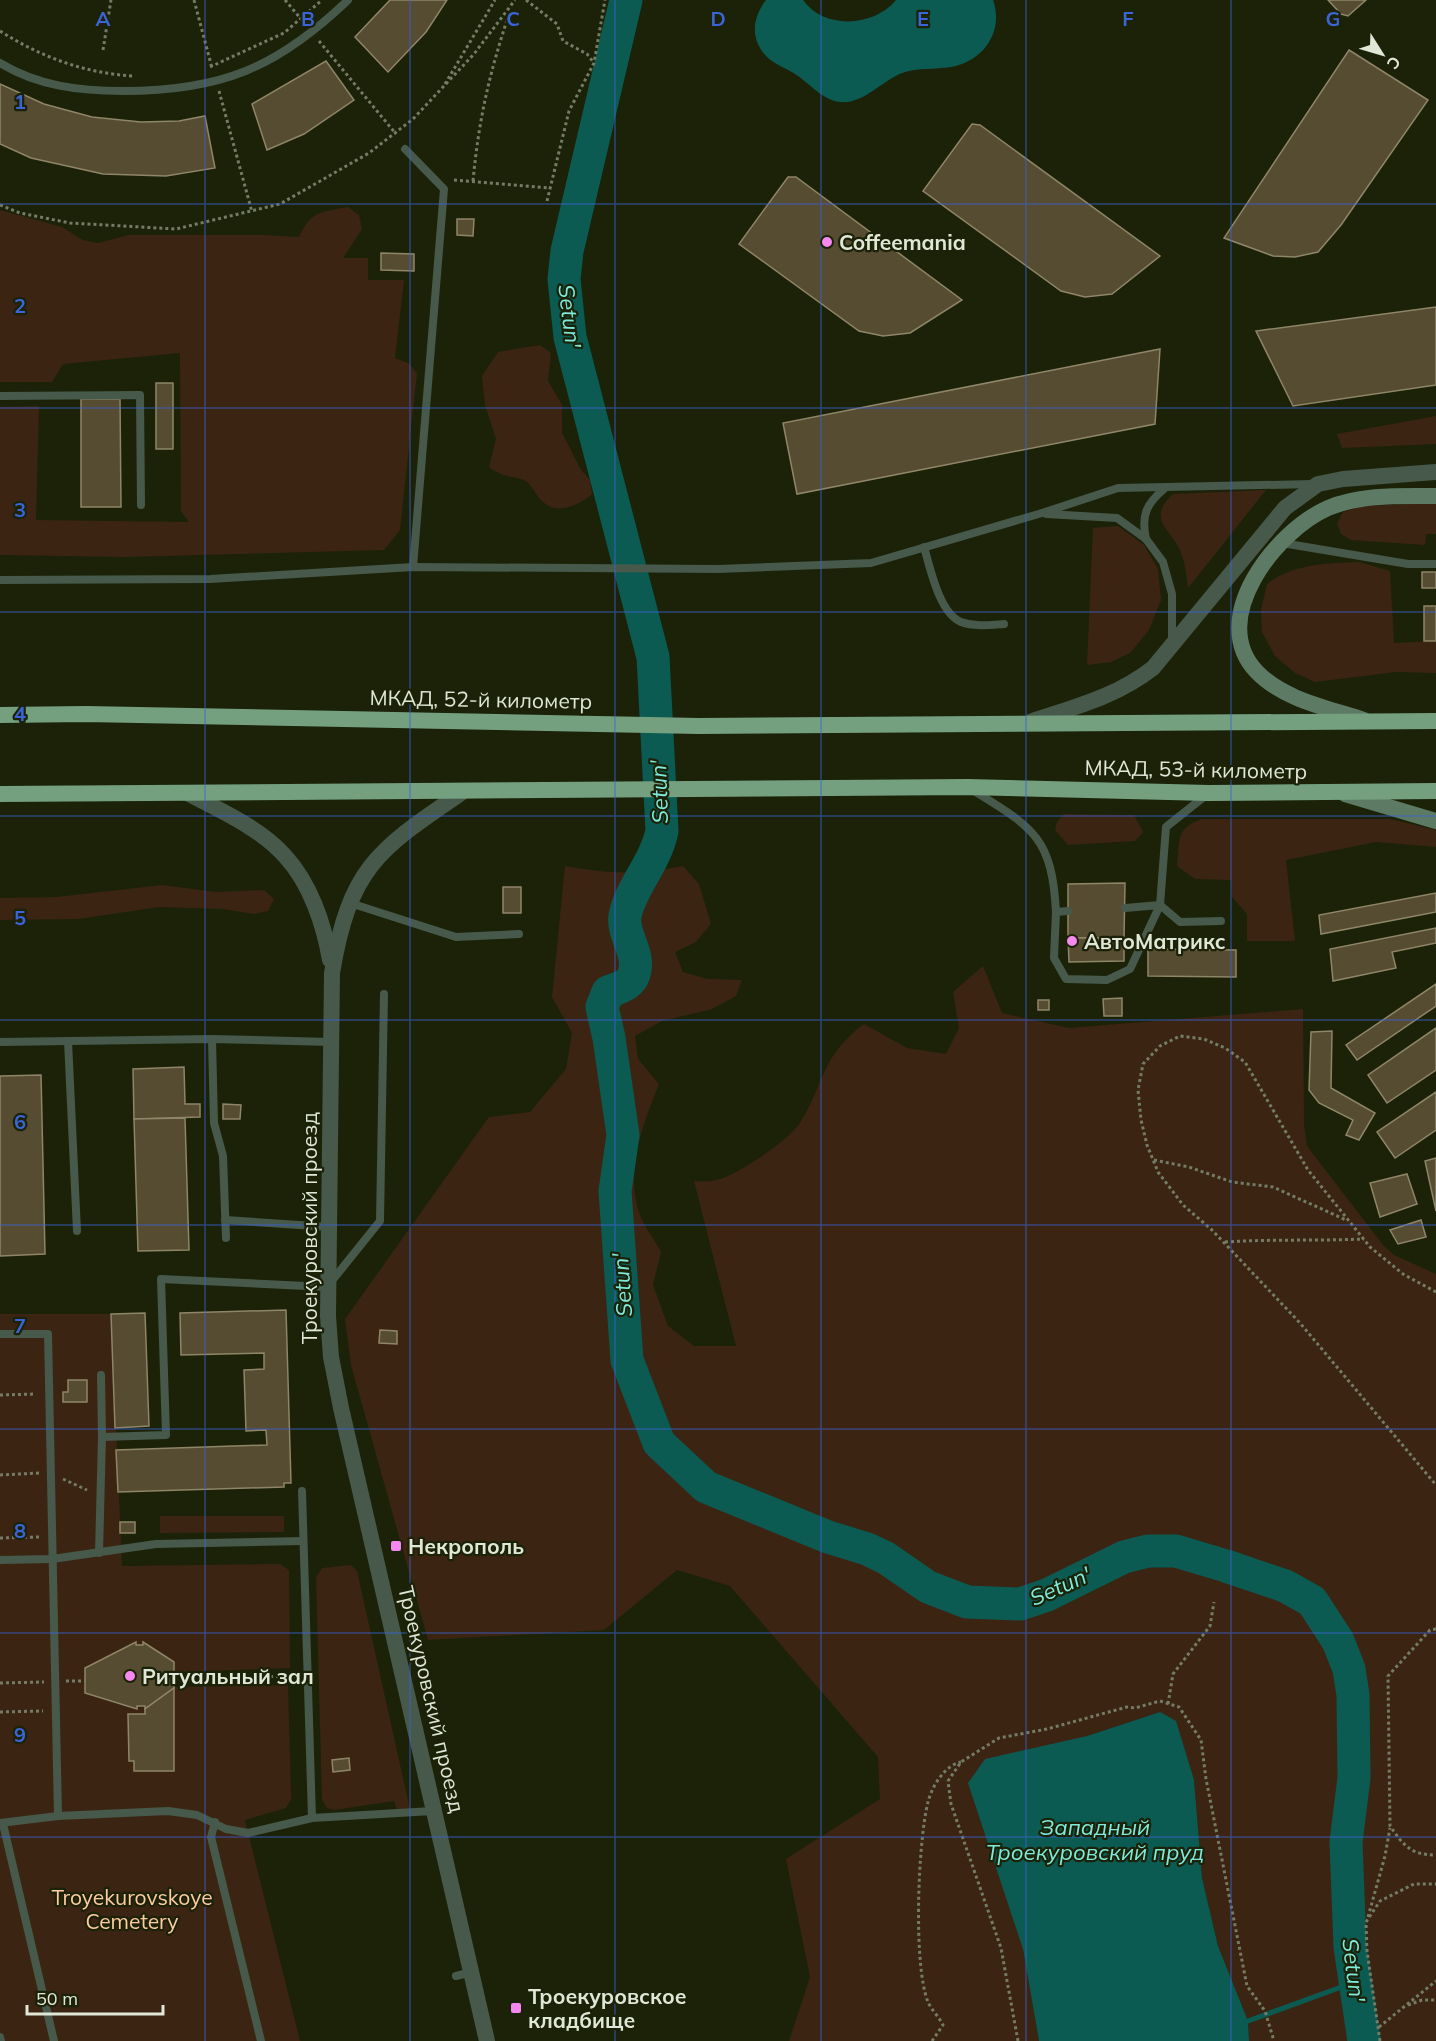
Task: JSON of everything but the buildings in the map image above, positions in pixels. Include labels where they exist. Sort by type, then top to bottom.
[{"type":"highway","name":"МКАД, 52-й километр","points":[[0,715],[98,714],[699,726],[961,723]]},
{"type":"highway","name":"МКАД, 53-й километр","points":[[961,723],[1436,721]]},
{"type":"highway","name":"МКАД, 53-й километр","points":[[962,788],[1209,793],[1436,791]]},
{"type":"highway","points":[[0,794],[962,788]]},
{"type":"main road","points":[[1371,722],[1293,696],[1263,677],[1246,655],[1240,635],[1240,616],[1249,588],[1261,564],[1305,521],[1331,507],[1394,496],[1436,496]]},
{"type":"main road","points":[[1341,793],[1436,821]]},
{"type":"street","points":[[1022,724],[1108,697],[1132,685],[1153,668],[1285,508],[1318,484],[1343,479],[1436,472]]},
{"type":"street","name":"Троекуровский проезд","points":[[464,791],[409,829],[376,857],[360,879],[349,902],[339,935],[332,972],[327,1287],[331,1357],[341,1408],[435,1810],[465,1974],[487,2041]]},
{"type":"street","name":"Троекуровский проезд","points":[[189,794],[235,819],[285,856],[310,895],[326,937],[332,972]]},
{"type":"lane","points":[[0,63],[58,87],[90,91],[170,91],[216,82],[267,62],[313,33],[348,0]]},
{"type":"lane","points":[[405,149],[444,189],[413,567]]},
{"type":"lane","points":[[0,396],[140,395],[141,505]]},
{"type":"lane","points":[[0,580],[210,579],[413,567],[497,570],[718,569],[871,562],[1042,513],[1118,488],[1164,489],[1318,484]]},
{"type":"lane","points":[[1146,538],[1143,523],[1146,508],[1164,489]]},
{"type":"lane","points":[[1042,513],[1117,518],[1146,538],[1163,562],[1172,594],[1172,645]]},
{"type":"lane","points":[[1281,542],[1408,564],[1436,564]]},
{"type":"lane","points":[[924,547],[936,588],[945,605],[959,621],[978,625],[1004,624]]},
{"type":"lane","points":[[962,788],[1022,820],[1046,852],[1054,874],[1056,912],[1054,958],[1066,979],[1107,980],[1130,969],[1160,905],[1166,827],[1209,793]]},
{"type":"lane","points":[[349,902],[456,937],[519,934]]},
{"type":"lane","points":[[1125,908],[1160,905],[1180,922],[1221,921]]},
{"type":"lane","points":[[1056,912],[1068,911]]},
{"type":"lane","points":[[102,1437],[166,1435],[161,1279],[327,1287],[380,1221],[384,994]]},
{"type":"lane","points":[[0,1042],[212,1039],[331,1042]]},
{"type":"lane","points":[[212,1039],[214,1123],[223,1156],[226,1238]]},
{"type":"lane","points":[[68,1041],[77,1231]]},
{"type":"lane","points":[[225,1220],[329,1227]]},
{"type":"lane","points":[[0,1334],[48,1334],[58,1816]]},
{"type":"lane","points":[[99,1553],[101,1375]]},
{"type":"lane","points":[[302,1491],[312,1818]]},
{"type":"lane","points":[[0,1560],[52,1559],[156,1544],[303,1541]]},
{"type":"lane","points":[[54,2041],[2,1823],[58,1816],[168,1812],[197,1815],[226,1829],[248,1833],[312,1818],[435,1810]]},
{"type":"lane","points":[[215,1822],[211,1837],[261,2041]]},
{"type":"path","points":[[103,50],[111,0]]},
{"type":"path","points":[[194,0],[252,212]]},
{"type":"path","points":[[285,0],[396,134]]},
{"type":"path","points":[[202,70],[284,33],[322,0]]},
{"type":"path","points":[[442,90],[495,0]]},
{"type":"path","points":[[473,181],[477,133],[488,79],[515,0]]},
{"type":"path","points":[[526,0],[556,24],[563,41],[587,54],[594,63]]},
{"type":"path","points":[[547,201],[569,111],[594,63],[605,0]]},
{"type":"path","points":[[0,205],[20,213],[70,223],[176,229],[280,204],[369,153],[396,134],[442,90],[512,6]]},
{"type":"path","points":[[0,31],[66,65],[109,75],[139,77]]},
{"type":"path","points":[[447,179],[549,188]]},
{"type":"path","points":[[1436,1292],[1403,1274],[1364,1239],[1348,1220],[1308,1170],[1245,1062],[1225,1048],[1204,1039],[1180,1036],[1160,1046],[1143,1064],[1138,1090],[1141,1120],[1158,1172],[1183,1205],[1225,1242],[1300,1323],[1436,1485]]},
{"type":"path","points":[[1153,1160],[1189,1167],[1232,1182],[1273,1187],[1348,1220]]},
{"type":"path","points":[[1225,1242],[1272,1238],[1319,1241],[1364,1239]]},
{"type":"path","points":[[0,1395],[50,1394]]},
{"type":"path","points":[[0,1538],[52,1536]]},
{"type":"path","points":[[1168,1704],[1173,1674],[1210,1626],[1214,1602]]},
{"type":"path","points":[[1380,2041],[1367,1951],[1366,1922],[1385,1856],[1390,1826],[1388,1676],[1430,1630],[1436,1629]]},
{"type":"path","points":[[174,1679],[308,1676]]},
{"type":"path","points":[[1018,2041],[1001,1948],[951,1804],[948,1781],[961,1762],[999,1738],[1047,1729],[1126,1707],[1134,1708],[1160,1701],[1179,1707],[1202,1740],[1206,1779],[1246,1986],[1265,2012],[1274,2041]]},
{"type":"path","points":[[0,1712],[56,1711]]},
{"type":"path","points":[[932,2041],[943,2025],[928,2003],[920,1959],[924,1834],[928,1800],[937,1781],[954,1763],[961,1762]]},
{"type":"path","points":[[1390,1826],[1402,1843],[1420,1855],[1436,1855]]},
{"type":"path","points":[[1366,1922],[1380,1901],[1414,1884],[1436,1884]]},
{"type":"path","points":[[1378,2027],[1436,1981]]},
{"type":"path","points":[[1406,2006],[1422,2000],[1436,2000]]},
{"type":"green space","points":[[348,207],[359,215],[362,229],[343,258],[368,258],[368,280],[404,280],[395,358],[408,363],[417,373],[400,530],[384,550],[126,557],[0,555],[0,407],[39,406],[36,520],[189,522],[181,511],[180,353],[63,364],[52,382],[0,382],[0,210],[62,227],[83,240],[98,243],[129,235],[299,237],[312,217],[330,210]]},
{"type":"green space","points":[[540,345],[551,353],[548,381],[562,405],[562,433],[581,470],[590,480],[592,494],[568,507],[554,508],[548,505],[527,482],[500,474],[489,467],[496,439],[485,405],[482,376],[498,352]]},
{"type":"green space","points":[[1436,416],[1436,444],[1342,448],[1337,434]]},
{"type":"green space","points":[[1266,490],[1188,588],[1180,551],[1162,521],[1162,509],[1166,502],[1173,494]]},
{"type":"green space","points":[[1436,503],[1436,534],[1426,534],[1425,545],[1351,540],[1341,534],[1337,523],[1343,512],[1362,506]]},
{"type":"green space","points":[[1118,526],[1144,545],[1158,569],[1161,600],[1149,630],[1130,653],[1111,662],[1087,665],[1093,528]]},
{"type":"green space","points":[[1359,562],[1390,571],[1394,643],[1436,641],[1436,673],[1396,672],[1315,682],[1295,673],[1275,656],[1262,632],[1261,610],[1267,584],[1288,572],[1310,566]]},
{"type":"green space","points":[[1064,814],[1134,815],[1143,832],[1135,841],[1068,845],[1055,830],[1057,822]]},
{"type":"green space","points":[[1202,819],[1390,819],[1436,830],[1436,847],[1376,842],[1286,860],[1295,941],[1247,941],[1247,914],[1232,897],[1231,880],[1195,879],[1177,866],[1180,837],[1183,831]]},
{"type":"green space","points":[[565,866],[596,871],[624,872],[652,871],[683,866],[699,884],[711,924],[696,942],[675,952],[683,972],[707,979],[742,980],[736,996],[712,1009],[662,1021],[635,1036],[638,1059],[659,1084],[637,1148],[634,1182],[636,1198],[642,1220],[661,1252],[653,1285],[668,1326],[694,1346],[736,1346],[694,1181],[717,1180],[737,1172],[785,1139],[800,1123],[831,1059],[850,1036],[864,1024],[907,1048],[946,1054],[959,1028],[953,992],[983,966],[1002,1013],[1069,1028],[1303,1009],[1304,1124],[1307,1146],[1383,1245],[1394,1255],[1436,1274],[1436,2041],[1249,2041],[1248,2021],[1218,1946],[1202,1878],[1194,1780],[1160,1712],[1087,1736],[1023,1949],[1039,2041],[789,2041],[810,1977],[786,1859],[880,1799],[878,1757],[730,1586],[677,1570],[604,1630],[428,1640],[351,1365],[345,1319],[489,1117],[530,1112],[566,1069],[572,1033],[552,997]]},
{"type":"green space","points":[[162,885],[216,892],[264,890],[274,899],[268,911],[254,914],[223,909],[159,907],[78,919],[0,920],[0,898],[57,897]]},
{"type":"green space","name":"Troyekurovskoye Cemetery","points":[[0,1314],[111,1314],[122,1566],[280,1564],[289,1570],[290,1668],[174,1672],[174,1687],[288,1685],[291,1799],[286,1808],[245,1820],[300,2041],[0,2041]]},
{"type":"green space","points":[[160,1516],[284,1516],[284,1532],[160,1533]]},
{"type":"green space","points":[[351,1565],[357,1571],[409,1805],[409,1809],[399,1817],[394,1801],[334,1810],[327,1808],[322,1800],[316,1578],[322,1568]]},
{"type":"water","points":[[766,0],[803,0],[812,10],[823,16],[849,21],[875,16],[896,0],[993,0],[996,23],[982,51],[963,64],[902,73],[865,96],[849,102],[841,102],[823,96],[767,57],[758,43],[755,29],[758,14]]},
{"type":"water","name":"Западный Троекуровский пруд","points":[[1160,1712],[1176,1721],[1194,1780],[1202,1878],[1218,1946],[1248,2021],[1249,2041],[1039,2041],[1023,1949],[968,1783],[985,1759],[1087,1736]]},
{"type":"waterway","name":"Setun'","points":[[626,0],[567,251],[564,279],[570,337],[653,657],[662,831],[659,843],[632,896],[625,916],[626,930],[635,959],[634,974],[627,983],[608,992],[602,1007],[609,1038],[623,1135],[615,1191],[627,1360],[659,1443],[706,1487],[828,1537],[867,1549],[886,1558],[928,1587],[967,1602],[1020,1604],[1047,1595],[1124,1557],[1148,1551],[1176,1551],[1226,1566],[1285,1586],[1312,1601],[1338,1641],[1349,1669],[1353,1695],[1354,1778],[1346,1842],[1350,1947],[1364,2041]]},
{"type":"waterway","points":[[1248,2021],[1355,1982]]},
{"type":"place","name":"Coffeemania","points":[[827,242]]},
{"type":"place","name":"АвтоМатрикс","points":[[1072,941]]},
{"type":"place","name":"Некрополь","points":[[396,1546]]},
{"type":"place","name":"Ритуальный зал","points":[[130,1676]]},
{"type":"place","name":"Троекуровское кладбище","points":[[516,2008]]}]
